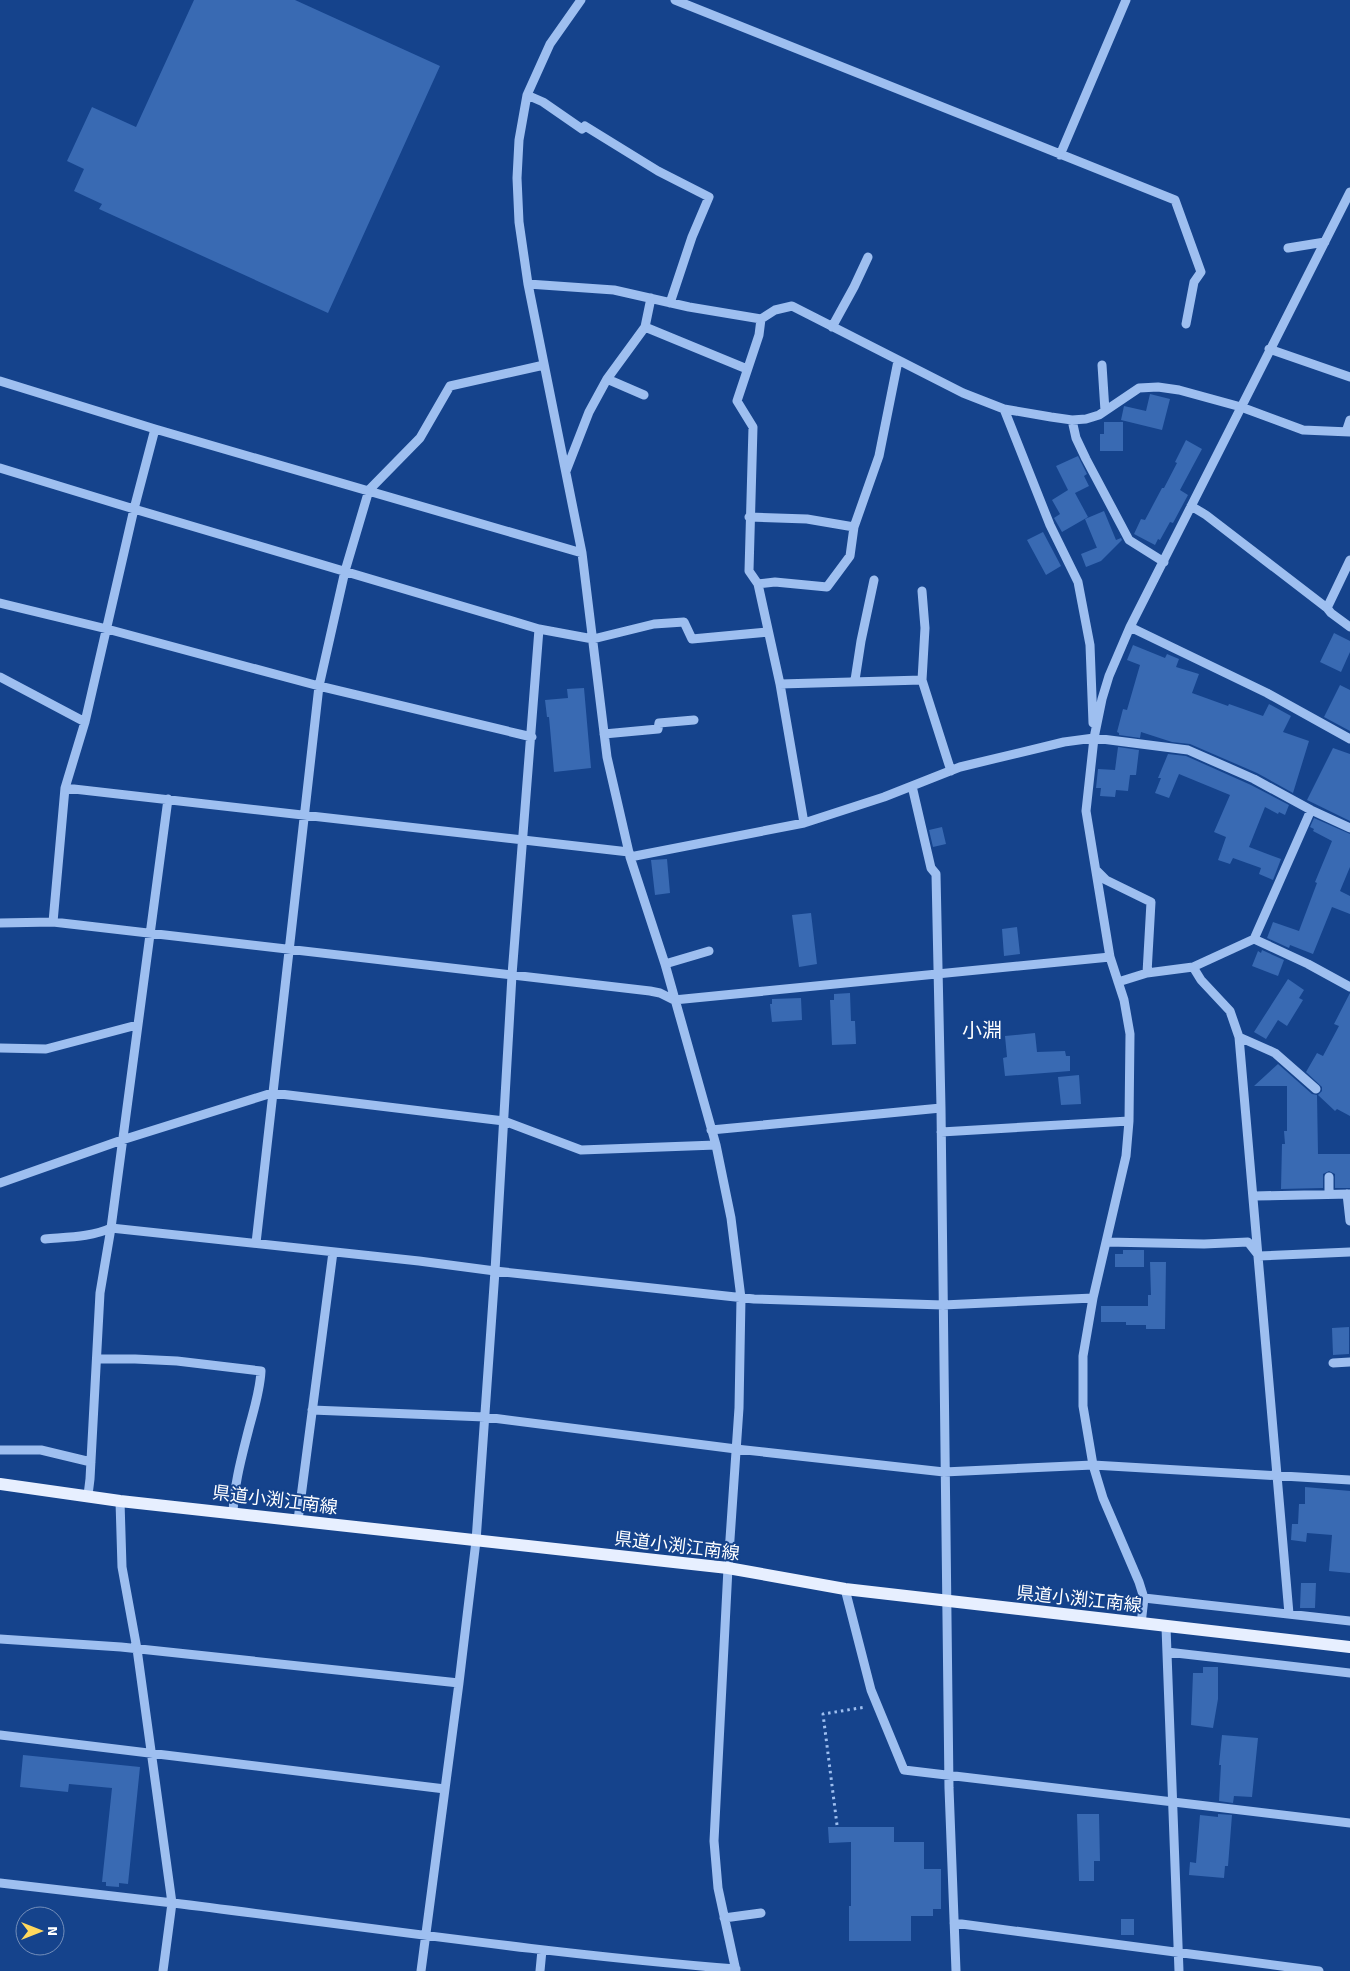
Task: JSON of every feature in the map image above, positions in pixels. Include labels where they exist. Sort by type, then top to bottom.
[{"type":"main road","name":"県道小渕江南線","points":[[0,1484],[120,1500],[728,1568],[845,1589],[1350,1647]]},
{"type":"street","points":[[0,1883],[542,1950],[736,1970],[718,1888],[714,1841],[728,1568],[739,1408],[741,1298],[731,1218],[716,1145],[665,964],[630,855],[607,757],[582,553],[528,284],[519,222],[516,178],[518,140],[527,95],[550,44],[581,0]]},
{"type":"street","points":[[675,0],[1175,200],[1201,272],[1194,282],[1186,324]]},
{"type":"street","points":[[1060,155],[1126,0]]},
{"type":"street","points":[[527,95],[543,102],[582,129],[585,126],[658,171],[709,197],[692,237],[670,303]]},
{"type":"street","points":[[1141,1624],[1144,1598],[1103,1498],[1093,1465],[1083,1406],[1083,1356],[1093,1298],[1126,1156],[1129,1121],[1130,1034],[1124,1000],[1110,957],[1086,811],[1094,738],[1109,676],[1130,628],[1350,192]]},
{"type":"street","points":[[1288,248],[1325,242]]},
{"type":"street","points":[[832,327],[868,257]]},
{"type":"street","points":[[528,284],[614,290],[670,303],[761,319],[775,310],[792,306],[962,393],[1004,409],[1072,420],[1086,419],[1105,411],[1139,388],[1158,387],[1179,390],[1241,407],[1303,430],[1348,432],[1350,420]]},
{"type":"street","points":[[566,472],[589,412],[607,379],[644,328],[651,298]]},
{"type":"street","points":[[761,319],[758,336],[737,401],[753,426],[749,516],[749,571],[758,584],[780,684],[804,823]]},
{"type":"street","points":[[644,328],[747,369]]},
{"type":"street","points":[[1270,349],[1350,377]]},
{"type":"street","points":[[758,584],[775,582],[827,587],[850,556],[854,526],[879,456],[898,361]]},
{"type":"street","points":[[256,1242],[288,949],[306,815],[319,686],[345,571],[368,490],[420,438],[450,386],[544,365]]},
{"type":"street","points":[[1102,365],[1105,411]]},
{"type":"street","points":[[607,379],[644,395]]},
{"type":"street","points":[[0,381],[155,429],[582,553]]},
{"type":"street","points":[[1004,409],[1050,525],[1078,582],[1090,645],[1094,738]]},
{"type":"street","points":[[1072,420],[1076,438],[1129,540],[1164,562]]},
{"type":"street","points":[[53,922],[65,788],[85,722],[134,509],[155,429]]},
{"type":"street","points":[[0,468],[539,629],[593,639],[654,624],[684,622],[692,639],[768,632]]},
{"type":"street","points":[[1191,506],[1206,515],[1327,608],[1350,628]]},
{"type":"street","points":[[749,516],[807,518],[854,526]]},
{"type":"street","points":[[1327,608],[1350,560]]},
{"type":"street","points":[[855,680],[860,641],[874,580]]},
{"type":"street","points":[[922,591],[925,628],[922,680],[950,771]]},
{"type":"street","points":[[0,603],[107,629],[319,686],[532,737]]},
{"type":"street","points":[[1130,628],[1267,693],[1350,739]]},
{"type":"street","points":[[421,1971],[476,1541],[495,1271],[512,975],[539,629]]},
{"type":"street","points":[[0,677],[85,722]]},
{"type":"street","points":[[780,684],[855,680],[922,680]]},
{"type":"street","points":[[604,734],[658,729],[659,723],[694,720]]},
{"type":"street","points":[[65,788],[524,840],[630,855],[804,823],[950,771],[1064,742],[1094,738],[1188,750],[1254,779],[1311,810],[1350,828]]},
{"type":"street","points":[[912,786],[931,868],[936,874],[936,974],[941,1132],[944,1472],[948,1602],[949,1776],[956,1971]]},
{"type":"street","points":[[88,1495],[100,1293],[111,1228],[168,799]]},
{"type":"street","points":[[1118,982],[1147,973],[1193,967],[1254,939],[1311,810]]},
{"type":"street","points":[[1096,870],[1106,880],[1151,902],[1147,973]]},
{"type":"street","points":[[0,923],[53,922],[150,933],[650,991],[660,993],[674,1000],[1110,957]]},
{"type":"street","points":[[1254,939],[1308,964],[1350,987]]},
{"type":"street","points":[[665,964],[710,950]]},
{"type":"street","points":[[1193,967],[1201,980],[1230,1011],[1239,1037],[1289,1614]]},
{"type":"street","points":[[0,1048],[46,1049],[137,1025]]},
{"type":"street","points":[[1239,1037],[1275,1053],[1316,1089]]},
{"type":"street","points":[[0,1183],[122,1140],[272,1094],[504,1121],[581,1150],[716,1145]]},
{"type":"street","points":[[711,1130],[940,1108]]},
{"type":"street","points":[[941,1132],[1129,1121]]},
{"type":"street","points":[[1328,1177],[1329,1194]]},
{"type":"street","points":[[1254,1196],[1349,1194],[1350,1221]]},
{"type":"street","points":[[46,1239],[74,1237],[111,1228],[256,1242],[741,1298],[943,1305],[1093,1298]]},
{"type":"street","points":[[1106,1242],[1204,1244],[1248,1242],[1259,1256]]},
{"type":"street","points":[[298,1520],[333,1252]]},
{"type":"street","points":[[1259,1256],[1350,1252]]},
{"type":"street","points":[[97,1359],[135,1358],[177,1361],[261,1371],[260,1389],[234,1494],[233,1513]]},
{"type":"street","points":[[1333,1363],[1350,1362]]},
{"type":"street","points":[[312,1410],[485,1417],[736,1449],[944,1472],[1093,1465],[1350,1480]]},
{"type":"street","points":[[0,1450],[41,1450],[91,1462]]},
{"type":"street","points":[[120,1500],[122,1567],[137,1649],[172,1903],[163,1971]]},
{"type":"street","points":[[845,1589],[871,1690],[879,1704],[904,1770],[1350,1824]]},
{"type":"street","points":[[1144,1598],[1350,1621]]},
{"type":"street","points":[[1166,1627],[1179,1971]]},
{"type":"street","points":[[0,1639],[137,1649],[459,1683]]},
{"type":"street","points":[[1167,1652],[1350,1673]]},
{"type":"street","points":[[0,1735],[445,1789]]},
{"type":"street","points":[[724,1918],[761,1913]]},
{"type":"street","points":[[954,1923],[1319,1971]]},
{"type":"street","points":[[540,1971],[542,1950]]},
{"type":"path","points":[[837,1825],[823,1714],[879,1704]]},
{"type":"building","points":[[194,0],[295,0],[440,66],[328,313],[99,209],[102,204],[74,191],[84,169],[67,161],[92,107],[136,127]]},
{"type":"building","points":[[1150,394],[1170,399],[1162,430],[1121,420],[1124,406],[1146,411]]},
{"type":"building","points":[[1104,422],[1123,422],[1123,451],[1100,451],[1100,434],[1104,434]]},
{"type":"building","points":[[1186,440],[1202,449],[1180,490],[1188,495],[1173,523],[1170,522],[1155,545],[1134,534],[1141,519],[1145,520],[1162,488],[1164,488]]},
{"type":"building","points":[[1078,456],[1087,474],[1084,476],[1089,486],[1075,493],[1088,517],[1062,532],[1054,518],[1060,514],[1052,500],[1068,490],[1056,466]]},
{"type":"building","points":[[1104,511],[1116,540],[1097,548],[1085,519]]},
{"type":"building","points":[[1043,532],[1061,566],[1046,575],[1027,540]]},
{"type":"building","points":[[1121,538],[1122,540],[1101,561],[1086,567],[1081,554]]},
{"type":"building","points":[[1334,633],[1350,641],[1350,652],[1341,672],[1320,662]]},
{"type":"building","points":[[1133,645],[1165,658],[1167,654],[1179,659],[1176,667],[1199,674],[1192,693],[1263,716],[1269,704],[1291,716],[1283,732],[1309,741],[1293,793],[1257,773],[1190,744],[1172,742],[1141,732],[1140,738],[1119,735],[1117,732],[1123,709],[1127,710],[1140,665],[1127,660]]},
{"type":"building","points":[[1340,685],[1350,690],[1350,731],[1324,717]]},
{"type":"building","points":[[584,688],[591,768],[554,772],[549,717],[547,717],[545,700],[568,698],[567,689]]},
{"type":"building","points":[[1118,747],[1139,750],[1136,775],[1130,775],[1128,791],[1116,790],[1115,797],[1100,796],[1101,788],[1096,788],[1098,769],[1115,770]]},
{"type":"building","points":[[1333,748],[1350,754],[1350,821],[1307,800]]},
{"type":"building","points":[[1168,754],[1186,756],[1251,785],[1289,805],[1285,815],[1279,812],[1278,814],[1265,807],[1249,847],[1281,859],[1273,880],[1259,874],[1261,868],[1233,858],[1230,864],[1218,860],[1226,837],[1214,832],[1230,795],[1179,774],[1169,798],[1155,793],[1161,778],[1158,778]]},
{"type":"building","points":[[1314,818],[1350,834],[1350,867],[1340,891],[1350,896],[1350,914],[1332,907],[1313,954],[1290,945],[1289,948],[1267,938],[1273,922],[1299,931],[1317,883],[1315,882],[1332,841],[1313,831],[1314,829],[1310,827]]},
{"type":"building","points":[[942,827],[946,844],[933,847],[929,830]]},
{"type":"building","points":[[667,859],[670,893],[655,895],[651,860]]},
{"type":"building","points":[[811,913],[817,964],[799,967],[792,915]]},
{"type":"building","points":[[1017,927],[1020,954],[1004,956],[1002,929]]},
{"type":"building","points":[[1262,950],[1284,960],[1278,976],[1252,966],[1258,951],[1261,953]]},
{"type":"building","points":[[1288,979],[1304,990],[1299,998],[1303,1000],[1287,1026],[1278,1020],[1266,1039],[1254,1032]]},
{"type":"building","points":[[850,993],[851,1021],[855,1021],[856,1044],[832,1045],[830,1000],[834,1000],[834,994]]},
{"type":"building","points":[[1350,993],[1350,1116],[1337,1109],[1335,1111],[1318,1095],[1322,1091],[1322,1087],[1306,1072],[1317,1053],[1323,1056],[1339,1026],[1334,1024]]},
{"type":"building","points":[[801,998],[802,1020],[772,1022],[770,1004],[772,1004],[772,999]]},
{"type":"building","points":[[1035,1033],[1037,1052],[1065,1051],[1066,1056],[1070,1056],[1070,1071],[1005,1076],[1003,1058],[1007,1057],[1005,1036]]},
{"type":"building","points":[[1278,1064],[1312,1094],[1317,1095],[1318,1154],[1350,1154],[1350,1188],[1335,1188],[1335,1174],[1329,1171],[1323,1174],[1323,1188],[1281,1189],[1282,1144],[1285,1144],[1284,1131],[1287,1131],[1287,1086],[1254,1086]]},
{"type":"building","points":[[1079,1075],[1081,1104],[1061,1105],[1058,1077]]},
{"type":"building","points":[[1123,1250],[1144,1250],[1144,1267],[1115,1267],[1115,1254],[1123,1254]]},
{"type":"building","points":[[1150,1262],[1166,1262],[1165,1329],[1146,1329],[1146,1325],[1126,1325],[1126,1322],[1101,1322],[1101,1306],[1148,1306],[1148,1295],[1151,1295]]},
{"type":"building","points":[[1349,1327],[1349,1354],[1333,1355],[1332,1328]]},
{"type":"building","points":[[1305,1487],[1350,1491],[1350,1573],[1329,1571],[1332,1535],[1307,1533],[1306,1542],[1291,1540],[1292,1524],[1298,1524],[1299,1504],[1305,1504]]},
{"type":"building","points":[[1301,1583],[1316,1583],[1315,1608],[1300,1608]]},
{"type":"building","points":[[1203,1667],[1218,1667],[1218,1699],[1213,1728],[1191,1725],[1193,1673],[1203,1673]]},
{"type":"building","points":[[1222,1735],[1258,1738],[1252,1797],[1234,1796],[1233,1803],[1219,1801],[1221,1765],[1219,1765]]},
{"type":"building","points":[[23,1755],[140,1767],[128,1884],[119,1883],[119,1887],[106,1886],[106,1882],[102,1882],[112,1788],[69,1784],[68,1792],[20,1787]]},
{"type":"building","points":[[1077,1814],[1099,1814],[1100,1861],[1094,1861],[1094,1881],[1079,1881]]},
{"type":"building","points":[[1218,1814],[1232,1815],[1228,1866],[1225,1866],[1224,1878],[1189,1875],[1190,1862],[1196,1863],[1200,1815],[1218,1817]]},
{"type":"building","points":[[828,1827],[894,1827],[894,1842],[924,1842],[924,1869],[941,1869],[941,1909],[933,1909],[933,1916],[911,1916],[911,1941],[849,1941],[851,1842],[829,1843]]},
{"type":"building","points":[[1121,1919],[1134,1919],[1134,1935],[1121,1935]]},
{"type":"district","name":"小淵","points":[[982,1030]]}]
